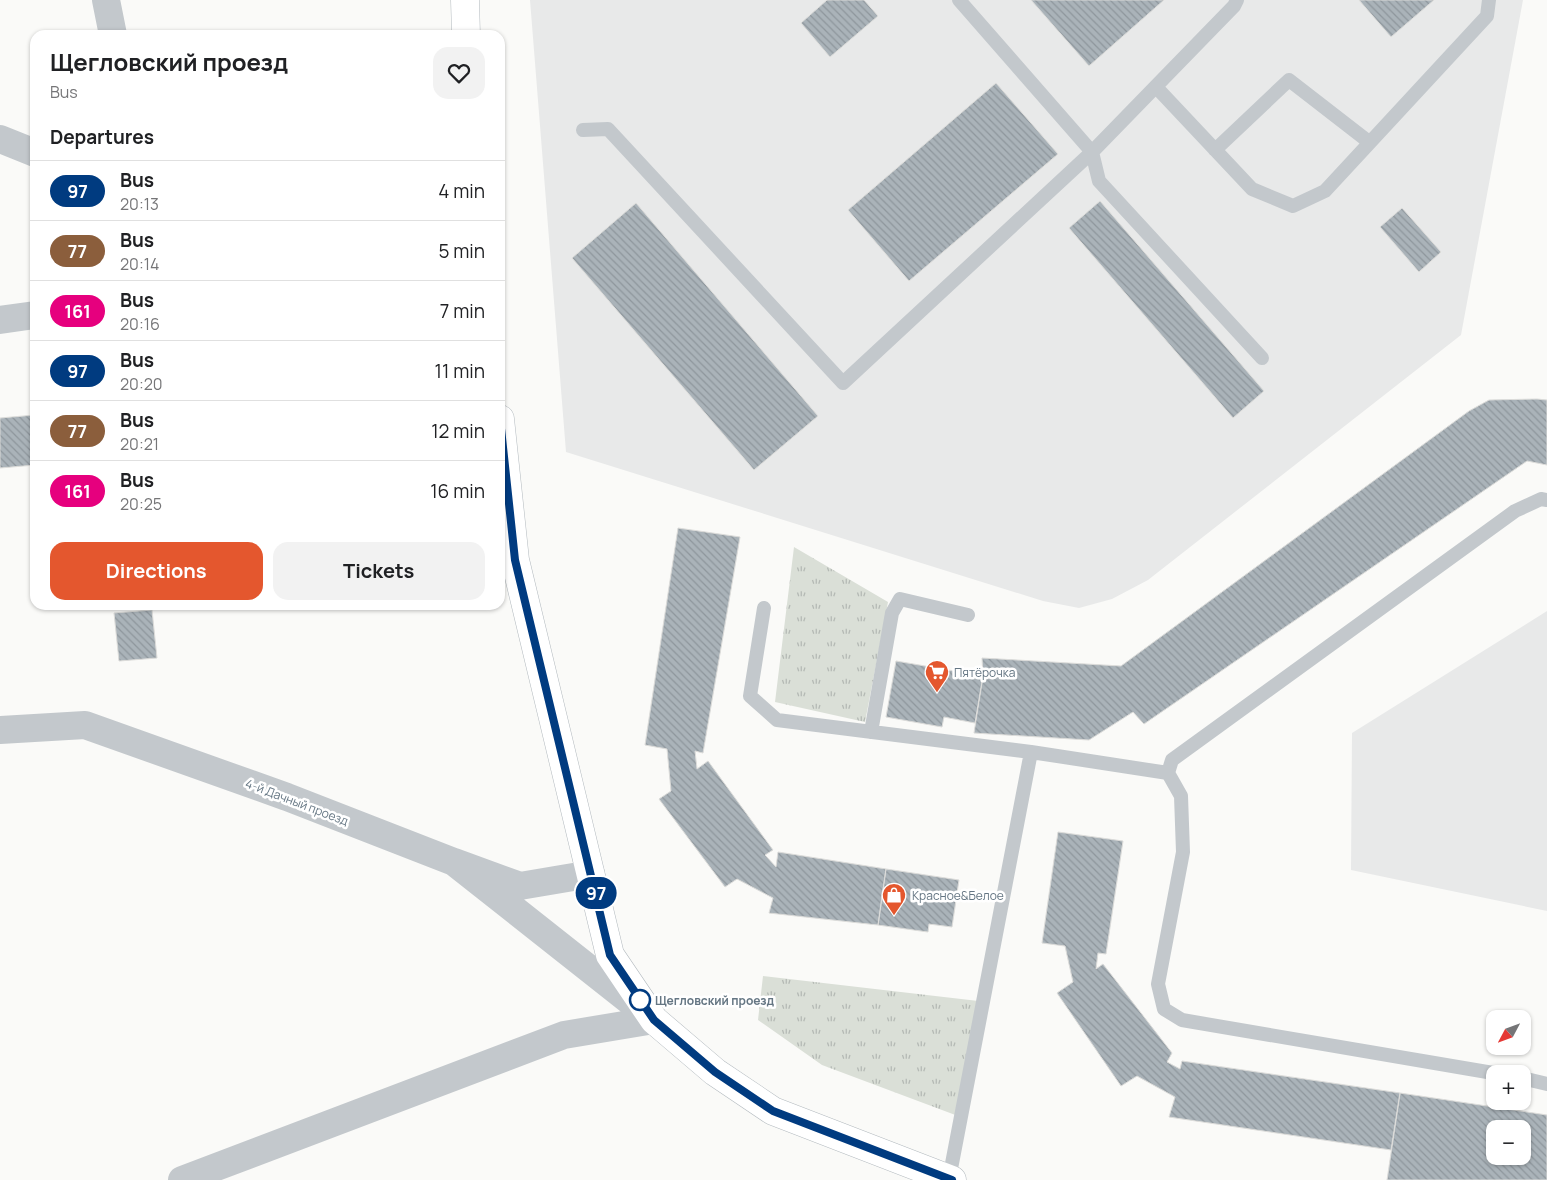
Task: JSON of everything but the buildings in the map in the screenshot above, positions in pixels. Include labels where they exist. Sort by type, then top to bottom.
[{"type":"street","points":[[106,0],[112,30]]},
{"type":"street","points":[[465,0],[466,30]]},
{"type":"street","points":[[0,139],[30,151]]},
{"type":"street","points":[[0,320],[30,315]]},
{"type":"street","points":[[505,466],[515,560],[610,955],[654,1020]]},
{"type":"street","name":"4-й Дачный проезд","points":[[0,730],[85,725],[287,797],[520,886],[591,874]]},
{"type":"street","points":[[454,862],[654,1020],[715,1072],[773,1111],[915,1173],[951,1179]]},
{"type":"street","points":[[182,1180],[564,1035],[654,1020]]},
{"type":"lane","points":[[959,0],[1092,152],[1099,181],[1262,358]]},
{"type":"lane","points":[[583,130],[608,129],[843,383],[1092,152],[1156,88],[1234,6],[1237,0]]},
{"type":"lane","points":[[1156,88],[1252,190],[1293,206],[1324,190],[1487,16],[1489,0]]},
{"type":"lane","points":[[1215,150],[1289,80],[1369,142]]},
{"type":"lane","points":[[1486,1072],[1182,1020],[1164,1009],[1158,984],[1183,852],[1181,796],[1168,773],[1172,760],[1514,511],[1541,499],[1547,500]]},
{"type":"lane","points":[[871,732],[892,613],[900,598],[968,615]]},
{"type":"lane","points":[[764,608],[750,696],[777,720],[1031,752],[1168,773]]},
{"type":"lane","points":[[951,1179],[1031,752]]},
{"type":"lane","points":[[1531,1080],[1547,1084]]},
{"type":"shaded area","points":[[530,0],[1523,0],[1461,335],[1148,580],[1112,599],[1079,608],[1043,601],[566,452]]},
{"type":"shaded area","points":[[1547,611],[1547,911],[1351,870],[1352,733]]},
{"type":"green space","points":[[794,547],[888,602],[865,722],[775,702]]},
{"type":"green space","points":[[763,976],[987,1002],[966,1119],[822,1065],[758,1020]]},
{"type":"bus line","name":"97","points":[[505,466],[515,560],[610,955],[654,1020],[715,1072],[773,1111],[952,1180]]},
{"type":"place","name":"Пятёрочка","points":[[937,693]]},
{"type":"place","name":"Красное&Белое","points":[[894,916]]},
{"type":"place","name":"Щегловский проезд","points":[[640,1000]]}]
